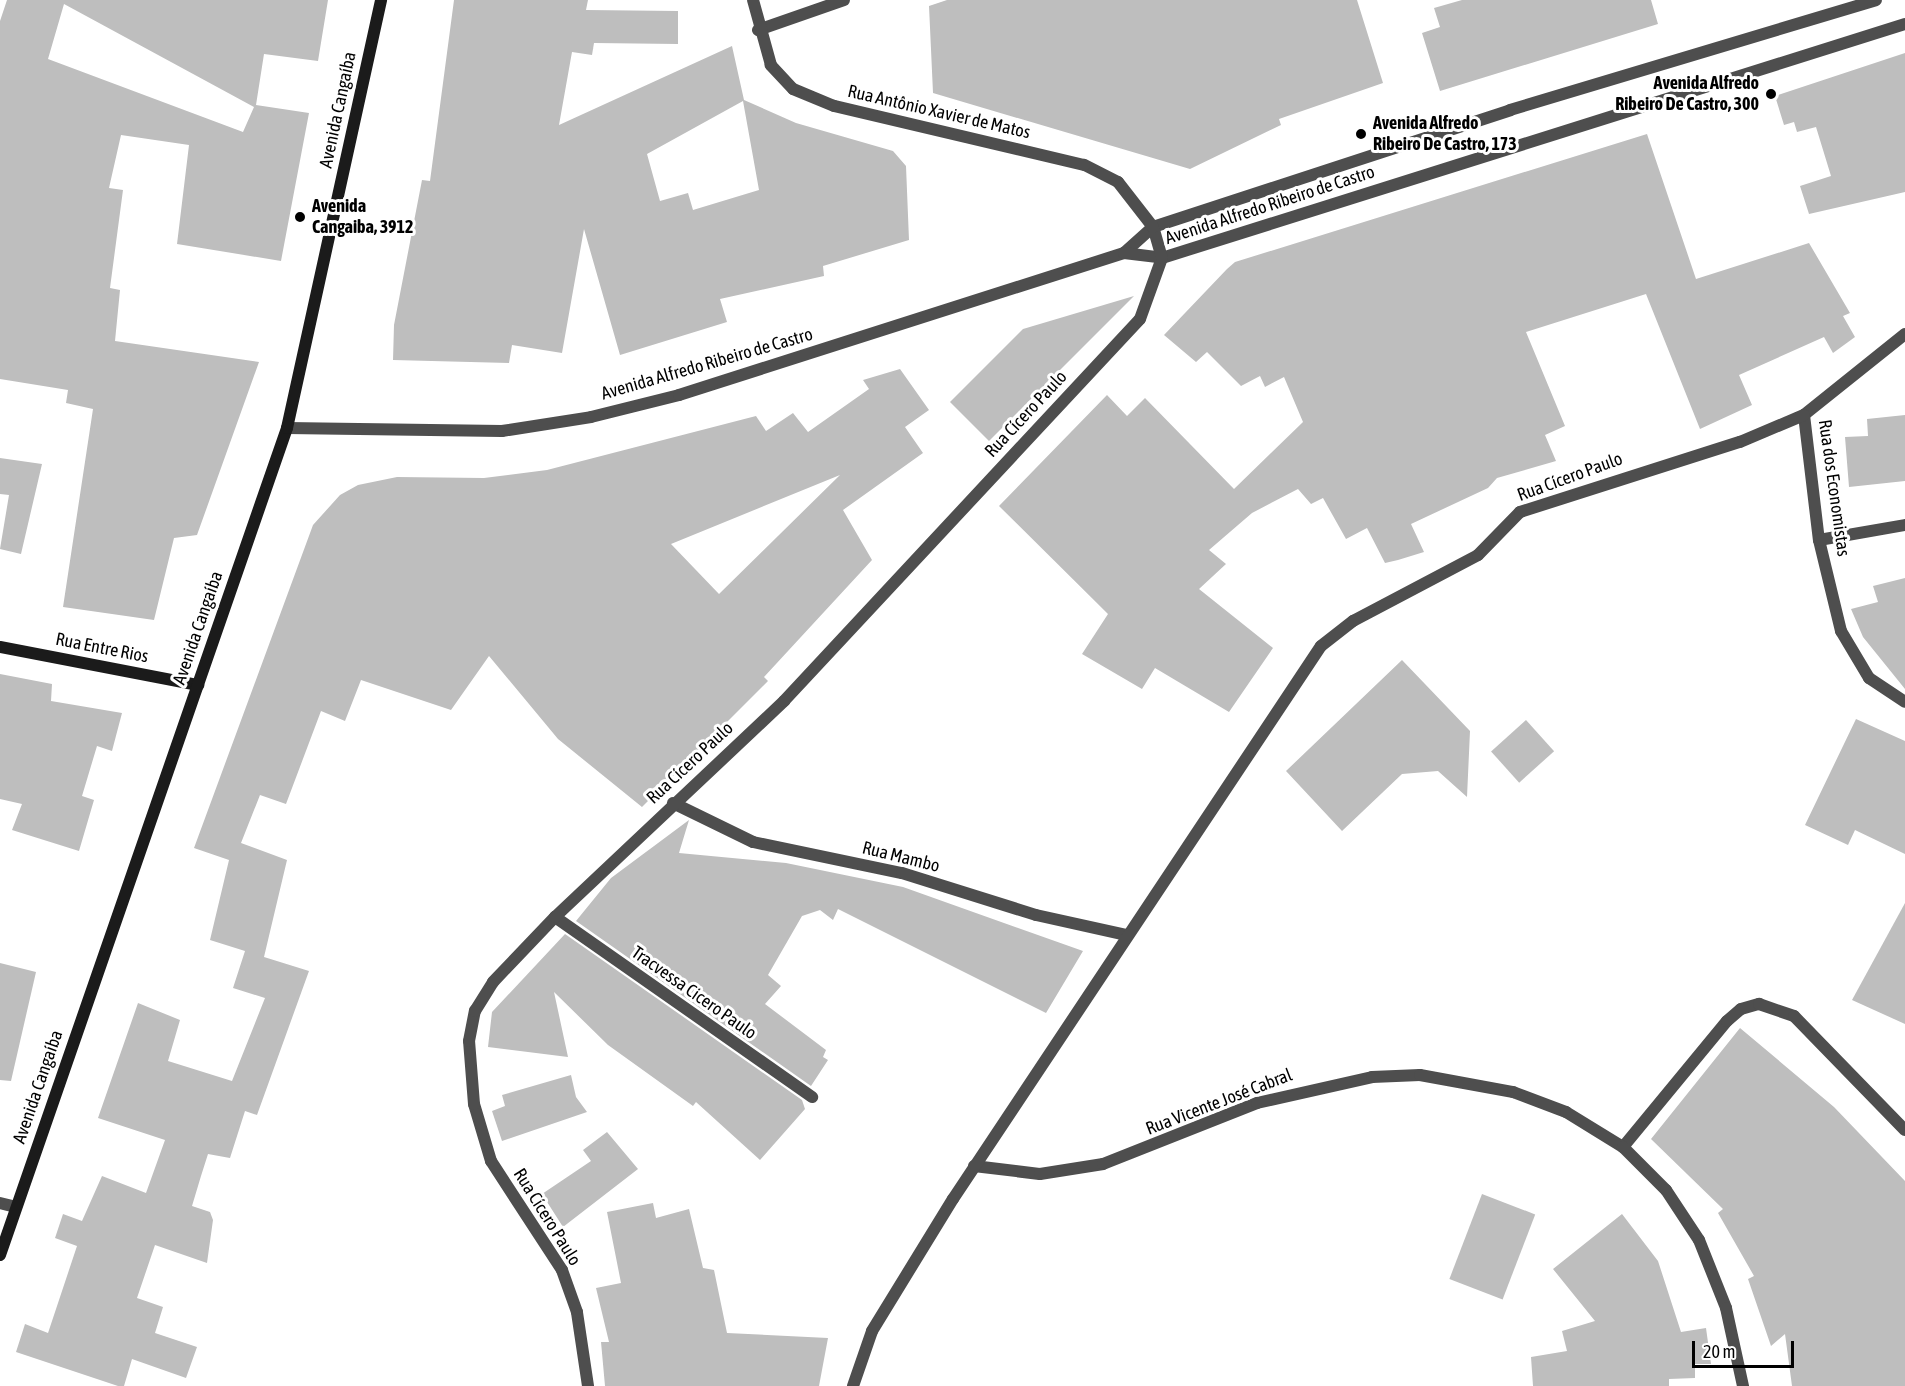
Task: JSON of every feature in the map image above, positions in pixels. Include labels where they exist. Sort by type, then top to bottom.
[{"type":"main road","name":"Avenida Cangaíba","points":[[0,1255],[287,428],[381,0]]},
{"type":"main road","name":"Rua Entre Rios","points":[[0,647],[198,685]]},
{"type":"street","name":"Rua Antônio Xavier de Matos","points":[[753,0],[758,30],[771,65],[793,89],[834,106],[1084,165],[1118,182],[1153,227]]},
{"type":"street","points":[[758,30],[844,0]]},
{"type":"street","name":"Avenida Alfredo Ribeiro de Castro","points":[[287,428],[502,431],[591,417],[679,395],[1124,253],[1153,227],[1510,110],[1876,0]]},
{"type":"street","name":"Avenida Alfredo Ribeiro de Castro","points":[[1124,253],[1162,258],[1905,24]]},
{"type":"street","points":[[1153,227],[1162,258]]},
{"type":"street","name":"Rua Cícero Paulo","points":[[588,1386],[577,1312],[562,1270],[491,1161],[474,1104],[469,1041],[475,1011],[493,982],[555,917],[672,803],[784,701],[1140,318],[1162,258]]},
{"type":"street","name":"Rua dos Economistas","points":[[1905,334],[1804,415],[1819,540],[1841,632],[1869,678],[1905,702]]},
{"type":"street","name":"Rua Cícero Paulo","points":[[852,1386],[872,1330],[974,1166],[1293,681],[1337,634],[1478,555],[1520,512],[1740,442],[1804,415]]},
{"type":"street","points":[[1819,540],[1905,525]]},
{"type":"street","name":"Rua Mambo","points":[[672,803],[753,842],[902,873],[1036,915],[1126,935]]},
{"type":"street","name":"Tracvessa Cicero Paulo","points":[[555,917],[812,1097]]},
{"type":"street","points":[[1623,1146],[1727,1021],[1741,1009],[1760,1004],[1794,1016],[1904,1124]]},
{"type":"street","name":"Rua Vicente José Cabral","points":[[974,1166],[1040,1174],[1103,1164],[1312,1087],[1420,1075],[1513,1092],[1566,1112],[1623,1146],[1666,1190],[1699,1240],[1726,1308],[1743,1386]]},
{"type":"street","points":[[0,1203],[16,1207]]},
{"type":"building","points":[[7,0],[328,0],[318,61],[264,54],[256,105],[309,113],[281,261],[177,244],[189,145],[121,135],[109,188],[123,190],[110,288],[120,290],[115,341],[259,362],[197,535],[174,538],[154,620],[63,607],[93,409],[66,403],[68,390],[0,379],[0,21]],"holes":[[[64,4],[254,107],[243,132],[48,59]]]},
{"type":"building","points":[[454,0],[588,0],[586,10],[678,11],[678,44],[594,43],[592,55],[572,52],[559,125],[732,46],[744,100],[796,123],[893,151],[906,166],[909,240],[823,266],[824,276],[720,299],[727,322],[620,355],[584,229],[562,353],[512,345],[509,363],[393,360],[394,325],[422,180],[430,181]],"holes":[[[743,101],[759,190],[693,210],[688,193],[660,201],[647,154]]]},
{"type":"building","points":[[947,0],[1357,0],[1383,83],[1279,119],[1281,125],[1190,169],[933,93],[929,6]]},
{"type":"building","points":[[1462,0],[1651,0],[1658,24],[1440,91],[1422,33],[1440,27],[1434,8]]},
{"type":"building","points":[[1905,53],[1905,192],[1809,214],[1800,186],[1831,176],[1816,127],[1797,132],[1794,122],[1784,125],[1775,96]]},
{"type":"building","points":[[1647,134],[1696,279],[1809,243],[1850,313],[1843,316],[1855,337],[1833,353],[1824,337],[1739,375],[1752,405],[1700,429],[1646,294],[1526,332],[1565,426],[1545,435],[1556,461],[1497,478],[1488,488],[1411,524],[1424,552],[1385,563],[1367,528],[1346,539],[1323,498],[1311,504],[1298,489],[1252,513],[1209,550],[1226,564],[1199,589],[1273,648],[1229,712],[1155,668],[1142,689],[1082,654],[1108,614],[999,506],[1107,395],[1127,416],[1145,398],[1234,489],[1303,422],[1284,377],[1265,387],[1260,376],[1241,386],[1207,352],[1196,362],[1164,335],[1227,269],[1235,262]]},
{"type":"building","points":[[1134,296],[989,441],[950,402],[1023,329]]},
{"type":"building","points":[[900,369],[929,410],[905,427],[923,453],[843,510],[872,560],[764,677],[768,681],[642,807],[558,739],[489,656],[451,710],[361,680],[345,721],[321,711],[286,804],[260,795],[241,843],[287,860],[264,957],[309,971],[257,1115],[245,1111],[230,1158],[208,1154],[192,1206],[210,1212],[213,1220],[207,1263],[155,1245],[137,1298],[163,1307],[155,1333],[197,1347],[186,1378],[132,1359],[124,1386],[118,1386],[16,1352],[25,1324],[48,1333],[77,1246],[55,1238],[63,1214],[82,1221],[102,1176],[146,1193],[165,1140],[98,1118],[138,1003],[180,1020],[168,1061],[232,1081],[265,998],[233,988],[245,951],[210,940],[229,860],[194,848],[313,525],[340,495],[358,485],[397,477],[484,478],[547,470],[756,416],[766,431],[793,413],[808,432],[869,389],[863,380]],"holes":[[[840,475],[719,594],[671,544]]]},
{"type":"building","points":[[1905,415],[1905,481],[1849,487],[1845,437],[1868,436],[1867,419]]},
{"type":"building","points":[[0,458],[42,464],[21,554],[0,549],[9,495],[0,494]]},
{"type":"building","points":[[1905,578],[1905,689],[1863,637],[1851,609],[1878,602],[1873,586]]},
{"type":"building","points":[[1402,660],[1470,731],[1467,797],[1438,771],[1402,774],[1342,831],[1286,771]]},
{"type":"building","points":[[0,674],[52,684],[51,701],[122,713],[112,751],[97,746],[82,796],[94,800],[79,851],[12,830],[22,804],[0,799]]},
{"type":"building","points":[[1856,719],[1905,741],[1905,854],[1855,830],[1848,845],[1805,825]]},
{"type":"building","points":[[1526,720],[1554,751],[1519,783],[1491,751]]},
{"type":"building","points":[[689,820],[679,853],[786,863],[903,887],[1083,951],[1046,1013],[838,909],[833,920],[820,910],[802,916],[768,975],[781,986],[765,1004],[826,1050],[823,1057],[828,1060],[811,1086],[576,921],[611,878]]},
{"type":"building","points":[[1905,903],[1905,1024],[1852,1000]]},
{"type":"building","points":[[565,934],[802,1100],[805,1109],[760,1160],[696,1102],[693,1106],[608,1045],[554,992],[568,1057],[488,1047],[492,1012]]},
{"type":"building","points":[[0,963],[36,972],[11,1081],[0,1080]]},
{"type":"building","points":[[1740,1028],[1834,1107],[1905,1181],[1905,1386],[1792,1386],[1785,1334],[1771,1346],[1748,1279],[1754,1276],[1718,1213],[1723,1209],[1651,1139]]},
{"type":"building","points":[[571,1075],[576,1097],[587,1112],[502,1141],[492,1111],[505,1106],[502,1095]]},
{"type":"building","points":[[607,1132],[638,1169],[563,1227],[542,1194],[591,1161],[583,1150]]},
{"type":"building","points":[[1482,1194],[1535,1214],[1503,1299],[1449,1279]]},
{"type":"building","points":[[653,1203],[656,1218],[689,1209],[703,1268],[714,1270],[727,1333],[828,1338],[819,1386],[605,1386],[601,1342],[609,1342],[596,1288],[621,1283],[607,1212]]},
{"type":"building","points":[[1622,1214],[1658,1261],[1681,1332],[1706,1328],[1711,1364],[1695,1364],[1695,1378],[1669,1379],[1669,1386],[1533,1386],[1531,1357],[1567,1351],[1562,1331],[1595,1321],[1553,1269]]},
{"type":"place","name":"Avenida Alfredo Ribeiro De Castro, 300","points":[[1771,94]]},
{"type":"place","name":"Avenida Alfredo Ribeiro De Castro, 173","points":[[1361,134]]},
{"type":"place","name":"Avenida Cangaiba, 3912","points":[[300,217]]}]
